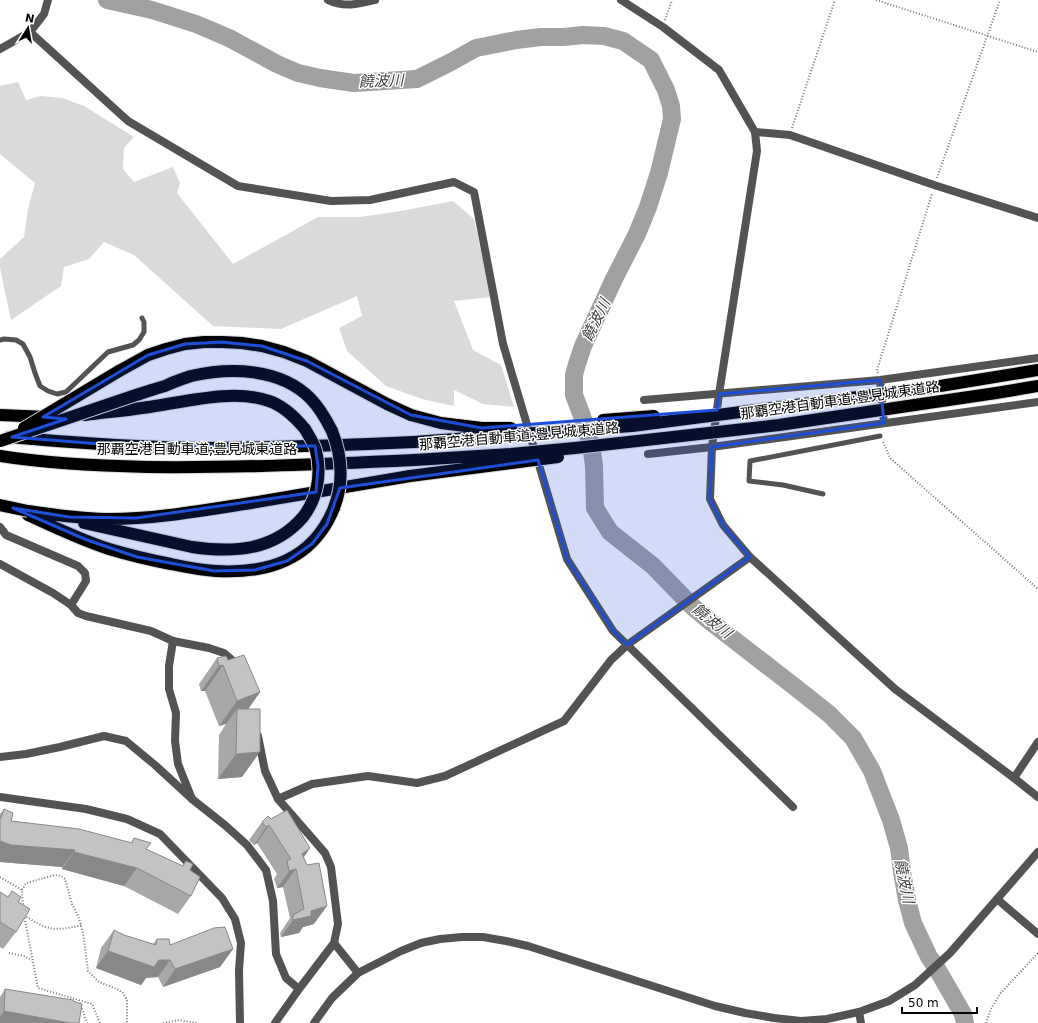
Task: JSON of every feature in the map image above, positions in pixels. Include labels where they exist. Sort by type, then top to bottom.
[{"type":"highway","points":[[0,441],[148,355],[185,344],[204,342],[242,343],[262,346],[284,352],[307,361],[411,416],[441,423],[482,428],[517,428],[705,411],[778,408]]},
{"type":"highway","name":"那覇空港自動車道;豊見城東道路","points":[[0,436],[124,446],[202,448],[295,447],[414,442],[632,426],[928,388],[1038,370]]},
{"type":"highway","points":[[0,441],[189,377],[235,371],[254,372],[272,376],[286,382],[304,392],[310,398],[321,411],[332,431],[339,451],[341,470],[339,492],[334,508],[327,524],[312,544],[287,561],[255,570],[228,572],[214,571],[137,557],[109,549],[43,522],[0,502]]},
{"type":"highway","name":"那覇空港自動車道;豊見城東道路","points":[[0,456],[58,463],[203,468],[415,460],[511,454],[795,423],[1038,386]]},
{"type":"highway","points":[[0,415],[57,418],[134,410],[222,396],[237,395],[259,398],[277,404],[285,409],[305,429],[316,451],[318,466],[317,490],[309,509],[296,526],[276,540],[263,545],[245,548],[227,550],[192,547],[0,505]]},
{"type":"highway","points":[[28,511],[68,517],[109,519],[167,516],[410,476],[545,459],[695,434]]},
{"type":"street","points":[[0,49],[30,32],[44,14],[48,0]]},
{"type":"street","points":[[328,0],[335,4],[354,5],[375,0]]},
{"type":"street","points":[[622,0],[663,27],[719,70],[754,132],[757,151],[712,447],[710,499],[723,525],[750,558],[895,689],[1038,797]]},
{"type":"street","points":[[30,32],[128,121],[238,186],[331,201],[370,200],[454,182],[474,192],[503,344],[567,559],[613,631],[793,806]]},
{"type":"street","points":[[754,132],[790,135],[934,185],[1038,218]]},
{"type":"street","points":[[644,400],[880,380],[1038,358]]},
{"type":"street","points":[[880,380],[884,423]]},
{"type":"street","points":[[648,454],[712,447],[1038,402]]},
{"type":"street","points":[[0,527],[6,535],[78,566],[85,573],[86,581],[71,605]]},
{"type":"street","points":[[278,799],[312,784],[368,776],[417,783],[445,776],[564,721],[612,660],[627,645],[750,558]]},
{"type":"street","points":[[0,564],[53,593],[71,605],[78,613],[151,631],[173,641],[209,648],[224,653],[237,663],[242,670]]},
{"type":"street","points":[[173,641],[169,666],[169,689],[176,713],[178,764],[192,799]]},
{"type":"street","points":[[256,725],[265,771],[278,799],[325,853],[331,867],[338,924],[334,943],[275,1023]]},
{"type":"street","points":[[0,757],[26,754],[104,736],[126,741],[247,845],[266,870],[273,901],[276,954],[286,978],[299,989]]},
{"type":"street","points":[[1014,778],[1038,742]]},
{"type":"street","points":[[0,797],[86,809],[128,819],[160,834],[222,898],[235,919],[241,943],[239,970],[240,1023]]},
{"type":"street","points":[[314,1023],[332,998],[358,973],[401,951],[421,943],[440,939],[462,937],[483,937],[506,940],[715,1006],[745,1013],[801,1021],[827,1020],[859,1012],[889,1001],[915,985],[950,953],[1038,852]]},
{"type":"street","points":[[997,899],[1038,934]]},
{"type":"street","points":[[334,943],[358,973]]},
{"type":"street","points":[[859,1012],[861,1023]]},
{"type":"lane","points":[[0,340],[16,340],[22,344],[30,357],[40,386],[57,394],[66,392],[108,352],[133,345],[139,340],[144,332],[144,322],[142,318]]},
{"type":"lane","points":[[823,494],[783,485],[749,481],[750,461],[880,436]]},
{"type":"path","points":[[663,27],[672,0]]},
{"type":"path","points":[[790,135],[835,0]]},
{"type":"path","points":[[876,0],[1038,52]]},
{"type":"path","points":[[880,380],[877,370],[934,185],[1000,0]]},
{"type":"path","points":[[880,436],[890,458],[1038,589]]},
{"type":"path","points":[[100,1023],[92,1004],[38,988],[24,915],[22,890],[26,883],[55,875],[65,879],[72,904],[83,932],[88,972],[99,982],[123,993],[127,1000],[127,1023]]},
{"type":"path","points":[[0,877],[22,890]]},
{"type":"path","points":[[24,915],[36,924],[54,929],[66,929],[81,925]]},
{"type":"path","points":[[9,953],[24,956],[32,960]]},
{"type":"path","points":[[986,1023],[991,1009],[1000,994],[1038,953]]},
{"type":"path","points":[[79,1000],[85,1023]]},
{"type":"path","points":[[163,1023],[179,1020],[197,1023]]},
{"type":"highlighted area","points":[[222,342],[262,346],[307,361],[411,415],[482,428],[717,410],[719,394],[880,380],[884,423],[712,447],[710,499],[723,525],[750,557],[627,645],[613,631],[567,559],[538,460],[340,488],[327,524],[312,544],[287,561],[255,570],[214,571],[137,557],[87,540],[13,508],[69,517],[136,518],[316,492],[318,466],[315,446],[125,446],[12,437],[66,419],[43,417],[148,355],[185,344]]},
{"type":"shaded area","points":[[18,82],[26,100],[41,96],[62,98],[84,106],[134,137],[124,148],[123,169],[134,182],[173,167],[180,183],[177,193],[233,264],[318,217],[360,217],[453,201],[474,219],[491,297],[454,301],[473,350],[501,365],[514,407],[483,404],[454,390],[454,406],[422,399],[386,386],[347,351],[339,328],[362,316],[357,296],[281,329],[213,326],[134,255],[104,242],[89,259],[64,267],[61,286],[11,320],[0,268],[0,259],[24,237],[28,209],[35,183],[0,154],[0,86]]},
{"type":"building","points":[[244,655],[260,692],[237,701],[223,665],[219,666],[217,658],[226,656],[228,660]]},
{"type":"building","points":[[237,709],[260,709],[260,752],[236,754]]},
{"type":"building","points":[[4,809],[13,813],[11,821],[79,829],[132,843],[134,838],[151,843],[146,849],[183,866],[186,861],[193,864],[190,870],[200,877],[191,896],[137,868],[74,852],[75,850],[11,845],[0,841],[0,817],[1,818]]},
{"type":"building","points":[[287,810],[310,848],[302,854],[307,865],[319,863],[327,906],[311,911],[311,916],[293,920],[293,915],[304,909],[296,869],[289,871],[287,861],[291,859],[269,825],[266,827],[262,822],[268,816],[271,819]]},
{"type":"building","points":[[12,891],[21,897],[18,902],[30,909],[16,932],[0,922],[0,892],[8,897]]},
{"type":"building","points":[[225,927],[233,949],[175,969],[170,960],[159,960],[154,967],[108,951],[114,930],[124,935],[156,945],[157,939],[169,939],[170,945],[214,928]]},
{"type":"building","points":[[5,989],[73,1000],[82,1004],[79,1023],[70,1023],[4,1011]]},
{"type":"waterway","name":"饒波川","points":[[107,0],[152,10],[196,24],[229,38],[277,64],[298,73],[354,83],[417,79],[476,48],[516,40],[541,37],[583,35],[604,36],[623,41],[651,60],[666,90],[671,106],[672,119],[659,173],[637,234],[583,346],[574,375],[574,395],[591,444],[594,466],[595,508],[610,532],[653,566],[693,607],[829,714],[853,738],[872,771],[891,820],[899,848],[907,900],[913,923],[929,957],[963,1014],[965,1023]]}]
